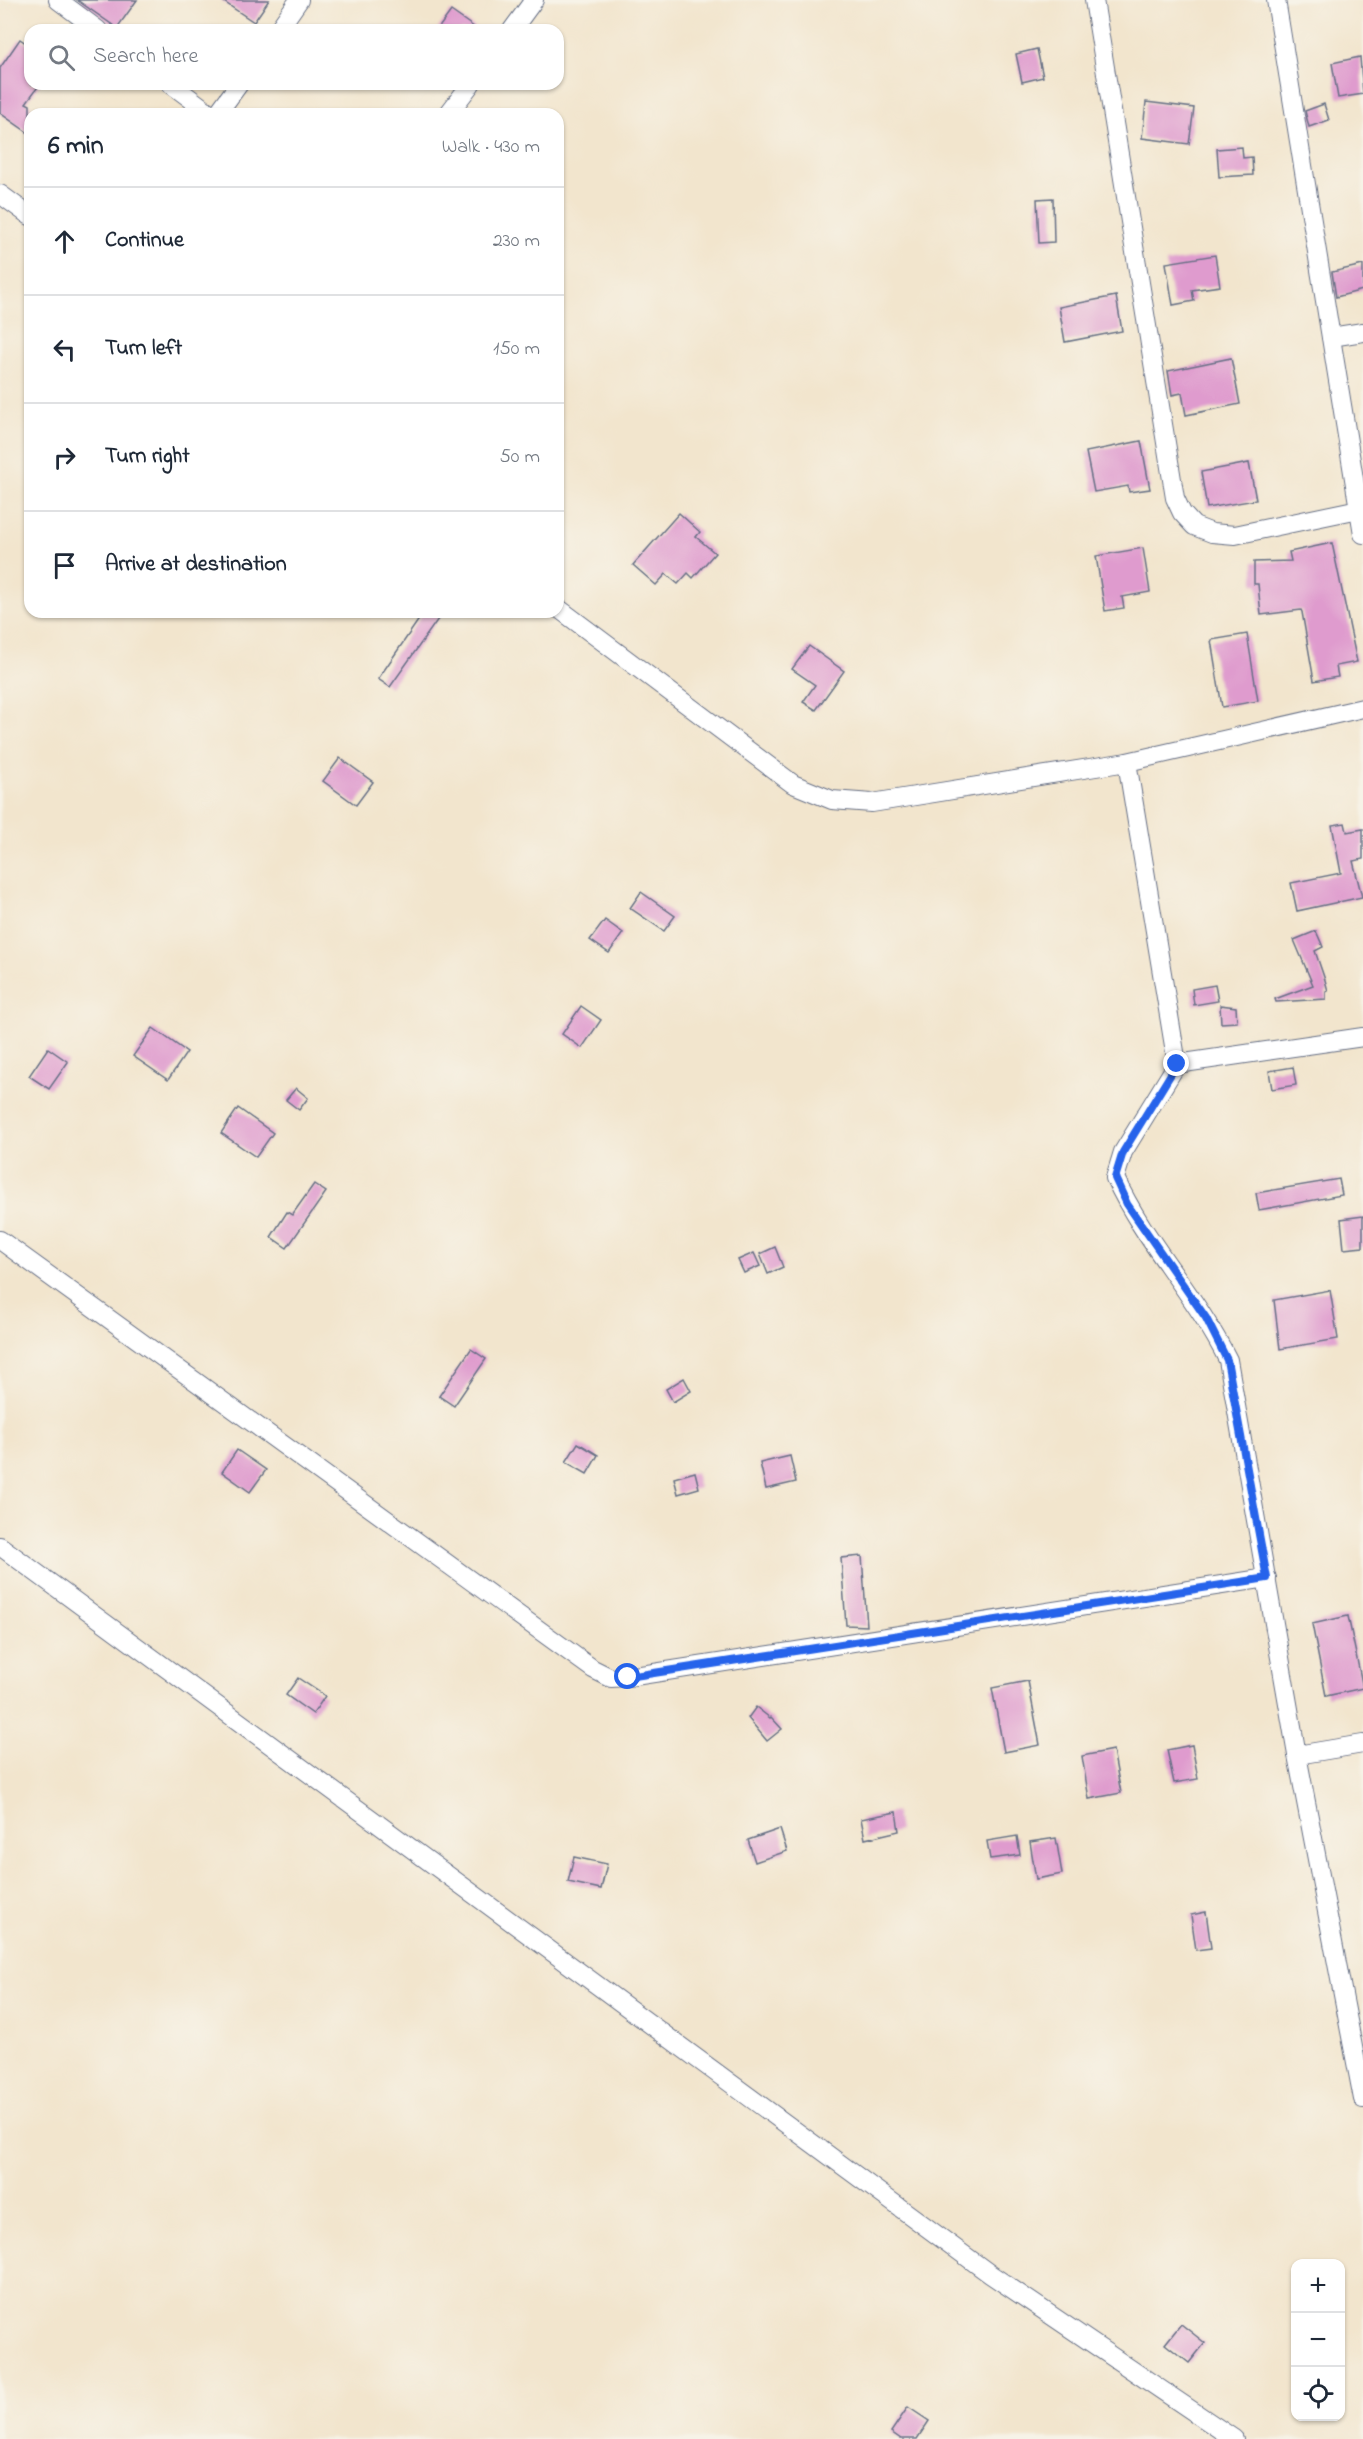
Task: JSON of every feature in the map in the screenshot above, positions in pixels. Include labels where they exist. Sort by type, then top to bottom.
[{"type":"street","points":[[58,0],[90,24]]},
{"type":"street","points":[[282,24],[299,0]]},
{"type":"street","points":[[516,24],[534,0]]},
{"type":"street","points":[[1094,0],[1175,498],[1182,513],[1194,526],[1212,533],[1235,535],[1359,509]]},
{"type":"street","points":[[1276,0],[1363,534]]},
{"type":"street","points":[[179,90],[203,108]]},
{"type":"street","points":[[221,108],[235,90]]},
{"type":"street","points":[[453,108],[466,90]]},
{"type":"street","points":[[0,194],[24,212]]},
{"type":"street","points":[[1330,337],[1363,332]]},
{"type":"street","points":[[564,612],[793,784],[832,800],[872,803],[1127,762],[1363,708]]},
{"type":"street","points":[[1127,762],[1177,1064],[1123,1152],[1115,1178],[1127,1204],[1206,1318],[1227,1360],[1297,1755],[1363,2099]]},
{"type":"street","points":[[1177,1064],[1363,1037]]},
{"type":"street","points":[[0,1240],[593,1669],[611,1678],[1267,1578]]},
{"type":"street","points":[[0,1546],[990,2274],[1234,2439]]},
{"type":"street","points":[[1297,1755],[1363,1744]]},
{"type":"building","points":[[77,0],[137,0],[120,24],[111,24]]},
{"type":"building","points":[[221,0],[269,0],[254,22]]},
{"type":"building","points":[[451,11],[469,24],[441,24]]},
{"type":"building","points":[[20,39],[24,42],[24,90],[36,90],[26,103],[30,105],[30,108],[24,108],[24,130],[0,113],[0,68]]},
{"type":"building","points":[[1037,49],[1043,77],[1022,82],[1016,54]]},
{"type":"building","points":[[1360,57],[1363,94],[1338,98],[1332,63]]},
{"type":"building","points":[[1146,102],[1194,108],[1189,144],[1142,138]]},
{"type":"building","points":[[1324,104],[1329,120],[1309,127],[1305,111]]},
{"type":"building","points":[[1242,147],[1243,158],[1252,157],[1253,175],[1219,177],[1217,149]]},
{"type":"building","points":[[1053,198],[1054,242],[1039,243],[1037,199]]},
{"type":"building","points":[[1215,255],[1220,286],[1192,290],[1194,301],[1173,305],[1166,263]]},
{"type":"building","points":[[1363,265],[1363,290],[1336,297],[1332,272]]},
{"type":"building","points":[[1116,296],[1122,331],[1065,342],[1059,307]]},
{"type":"building","points":[[1231,358],[1240,404],[1186,415],[1182,393],[1172,395],[1168,371]]},
{"type":"building","points":[[1141,441],[1150,489],[1129,492],[1128,486],[1094,492],[1086,452]]},
{"type":"building","points":[[1249,463],[1256,500],[1207,508],[1201,472]]},
{"type":"building","points":[[679,513],[700,532],[696,537],[715,553],[693,578],[688,573],[678,584],[666,574],[656,585],[633,565]]},
{"type":"building","points":[[1332,543],[1357,662],[1336,666],[1338,677],[1314,681],[1301,610],[1261,615],[1258,584],[1254,584],[1254,562],[1291,561],[1289,552]]},
{"type":"building","points":[[1143,548],[1150,592],[1122,597],[1124,608],[1105,611],[1096,556]]},
{"type":"building","points":[[420,618],[439,618],[390,687],[378,679]]},
{"type":"building","points":[[1247,634],[1258,701],[1222,707],[1211,640]]},
{"type":"building","points":[[809,646],[844,671],[816,710],[803,702],[815,685],[792,669]]},
{"type":"building","points":[[340,758],[373,782],[356,805],[323,781]]},
{"type":"building","points":[[1345,823],[1347,832],[1363,829],[1363,859],[1353,861],[1362,897],[1297,911],[1291,883],[1341,873],[1332,825]]},
{"type":"building","points":[[641,892],[675,916],[664,931],[630,908]]},
{"type":"building","points":[[605,920],[623,933],[609,953],[590,940]]},
{"type":"building","points":[[1316,931],[1323,947],[1315,951],[1328,991],[1326,999],[1276,1002],[1275,999],[1313,985],[1294,940]]},
{"type":"building","points":[[1215,985],[1218,1001],[1194,1005],[1192,989]]},
{"type":"building","points":[[1220,1005],[1236,1007],[1237,1022],[1221,1023]]},
{"type":"building","points":[[581,1006],[601,1020],[582,1048],[562,1034]]},
{"type":"building","points":[[153,1028],[187,1052],[168,1080],[133,1056]]},
{"type":"building","points":[[48,1048],[68,1062],[49,1089],[29,1076]]},
{"type":"building","points":[[1293,1067],[1296,1085],[1272,1089],[1269,1071]]},
{"type":"building","points":[[296,1088],[308,1098],[299,1110],[286,1100]]},
{"type":"building","points":[[238,1108],[273,1133],[256,1157],[221,1133]]},
{"type":"building","points":[[1339,1179],[1342,1195],[1259,1210],[1256,1193]]},
{"type":"building","points":[[314,1184],[326,1192],[287,1248],[271,1237],[287,1212],[292,1215]]},
{"type":"building","points":[[1363,1216],[1363,1247],[1344,1249],[1341,1219]]},
{"type":"building","points":[[775,1247],[783,1267],[768,1274],[760,1254]]},
{"type":"building","points":[[754,1253],[760,1266],[744,1273],[738,1260]]},
{"type":"building","points":[[1330,1290],[1338,1339],[1280,1349],[1274,1300]]},
{"type":"building","points":[[471,1349],[486,1359],[454,1406],[439,1396]]},
{"type":"building","points":[[684,1378],[691,1391],[673,1402],[666,1389]]},
{"type":"building","points":[[578,1443],[598,1455],[587,1474],[566,1462]]},
{"type":"building","points":[[237,1450],[266,1470],[250,1492],[222,1472]]},
{"type":"building","points":[[790,1456],[796,1482],[766,1489],[760,1463]]},
{"type":"building","points":[[695,1472],[699,1488],[678,1494],[674,1478]]},
{"type":"building","points":[[862,1556],[867,1626],[846,1625],[841,1558]]},
{"type":"building","points":[[1348,1616],[1363,1688],[1326,1696],[1312,1624]]},
{"type":"building","points":[[298,1678],[325,1696],[313,1714],[286,1695]]},
{"type":"building","points":[[1028,1681],[1040,1745],[1004,1752],[992,1688]]},
{"type":"building","points":[[756,1707],[771,1717],[782,1729],[767,1741],[748,1718]]},
{"type":"building","points":[[1192,1745],[1198,1779],[1174,1783],[1167,1750]]},
{"type":"building","points":[[1113,1750],[1121,1793],[1089,1799],[1082,1756]]},
{"type":"building","points":[[896,1812],[899,1831],[865,1839],[861,1819]]},
{"type":"building","points":[[780,1829],[787,1851],[755,1862],[748,1840]]},
{"type":"building","points":[[1017,1836],[1020,1855],[990,1859],[987,1841]]},
{"type":"building","points":[[1056,1838],[1062,1874],[1036,1879],[1030,1842]]},
{"type":"building","points":[[574,1857],[607,1864],[601,1889],[568,1882]]},
{"type":"building","points":[[1206,1912],[1211,1948],[1196,1950],[1191,1915]]},
{"type":"building","points":[[1181,2324],[1205,2343],[1189,2363],[1165,2344]]},
{"type":"building","points":[[908,2407],[929,2421],[917,2439],[901,2439],[891,2432]]},
{"type":"route","points":[[628,1677],[1267,1578],[1227,1360],[1206,1318],[1127,1204],[1115,1178],[1123,1152],[1177,1064]]}]
